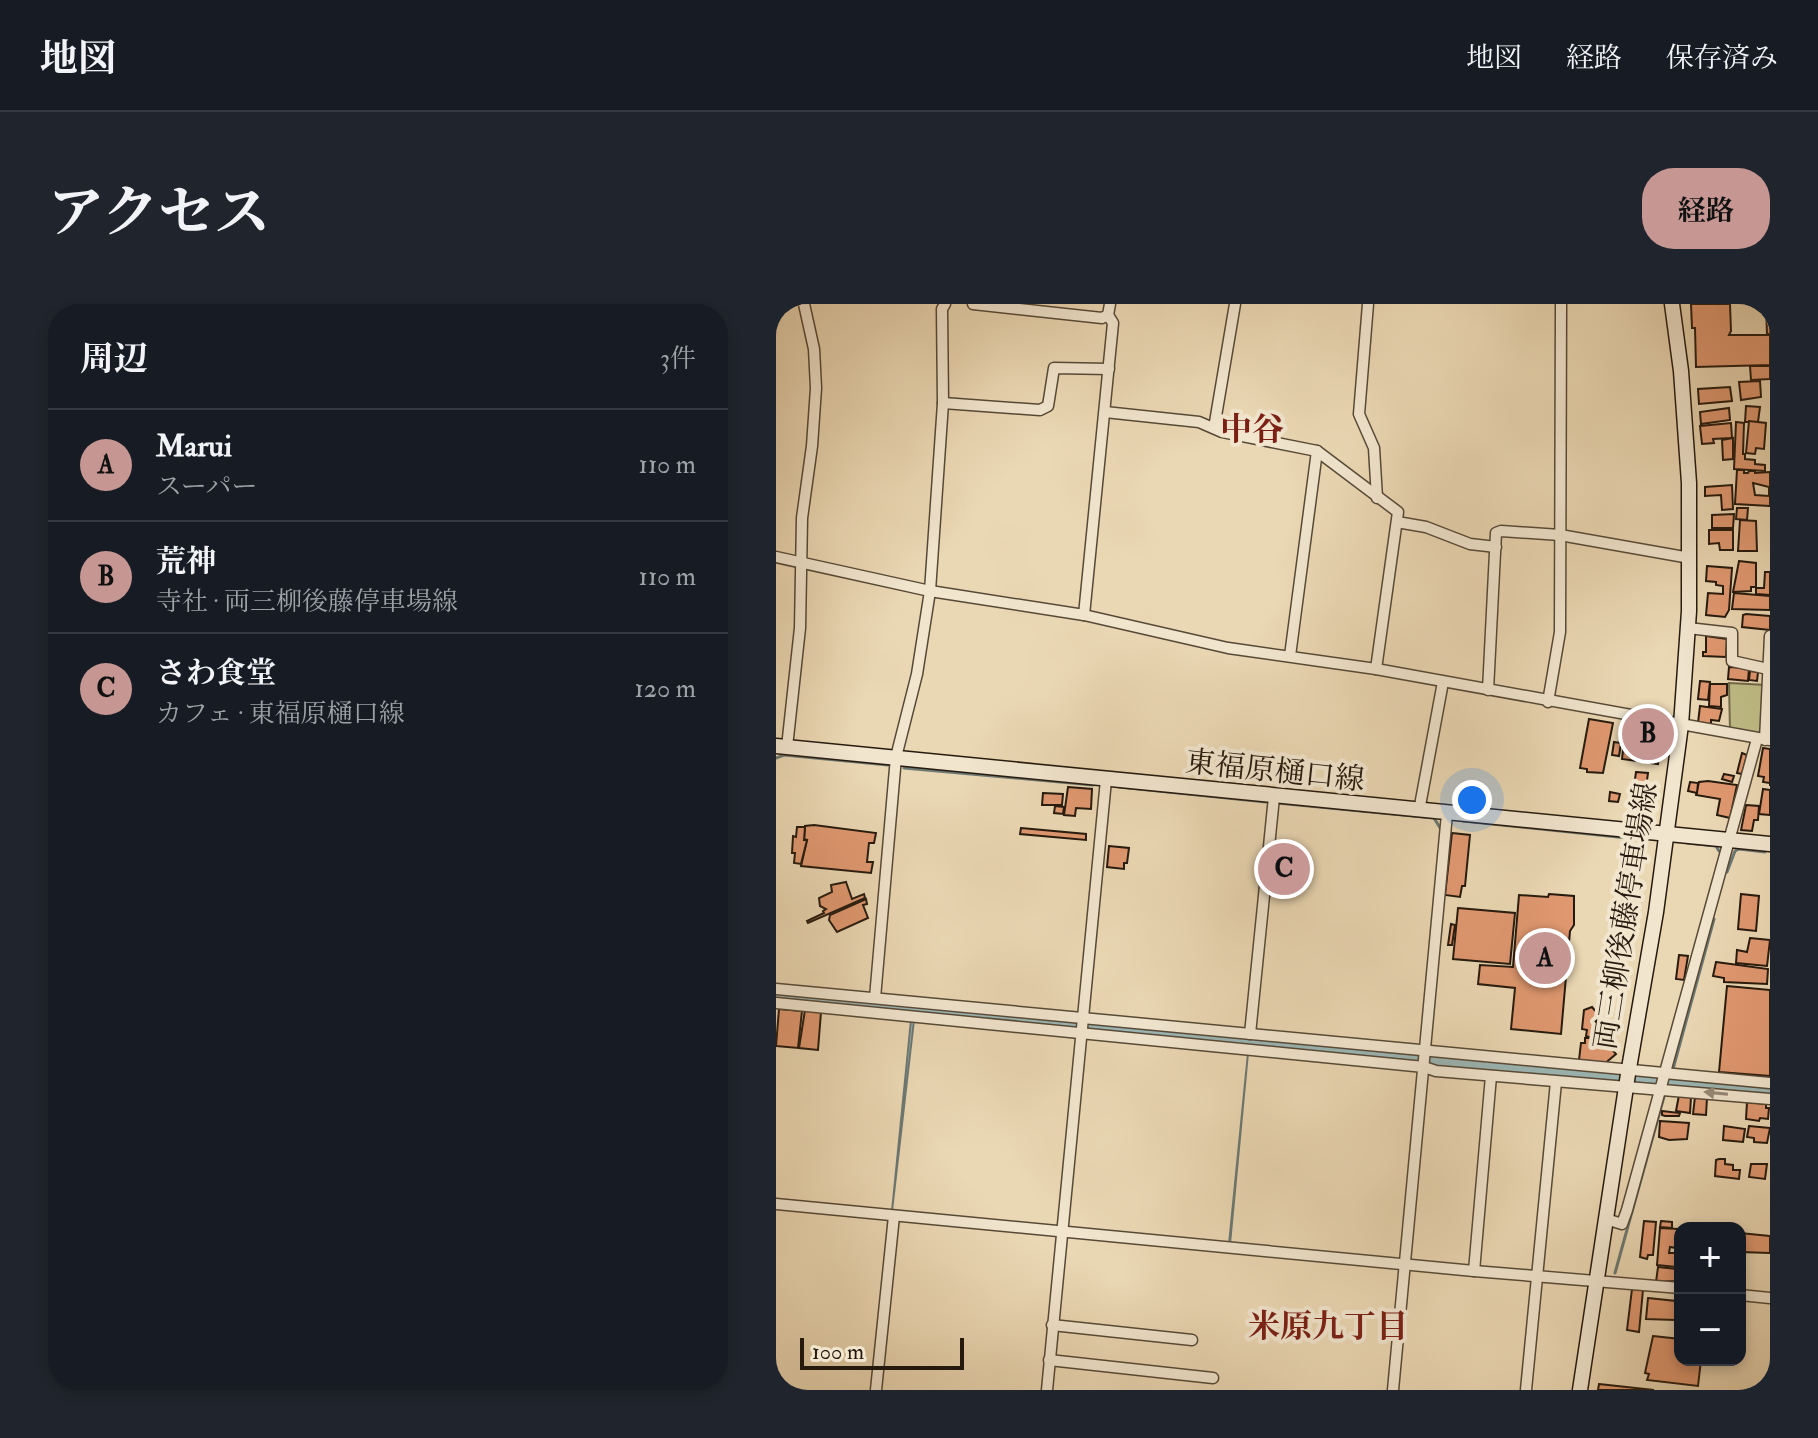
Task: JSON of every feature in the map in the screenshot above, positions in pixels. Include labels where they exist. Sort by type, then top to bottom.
[{"type":"main road","name":"両三柳後藤停車場線","points":[[1580,1390],[1644,986],[1681,725],[1688,628],[1689,483],[1681,371],[1672,304]]},
{"type":"main road","name":"東福原樋口線","points":[[782,747],[1770,844]]},
{"type":"street","points":[[782,747],[800,628],[802,518],[816,388],[814,349],[804,304]]},
{"type":"street","points":[[875,998],[896,757],[917,674],[930,591],[943,403],[943,304]]},
{"type":"street","points":[[973,304],[1102,318],[1109,310]]},
{"type":"street","points":[[1214,428],[1235,304]]},
{"type":"street","points":[[1368,304],[1359,414],[1374,448],[1377,498]]},
{"type":"street","points":[[1548,702],[1560,632],[1561,304]]},
{"type":"street","points":[[1084,615],[1113,323],[1109,310]]},
{"type":"street","points":[[943,403],[1040,410],[1048,406],[1054,368],[1109,369]]},
{"type":"street","points":[[1105,412],[1199,422],[1222,432],[1317,451],[1398,512],[1376,669]]},
{"type":"street","points":[[1290,656],[1317,451]]},
{"type":"street","points":[[1397,522],[1426,527],[1470,544],[1496,547]]},
{"type":"street","points":[[1488,690],[1496,533],[1560,535],[1690,558]]},
{"type":"street","points":[[776,557],[930,591],[1084,615],[1228,648],[1376,669],[1764,740]]},
{"type":"street","points":[[1688,628],[1732,633],[1732,661],[1768,669]]},
{"type":"street","points":[[1606,1219],[1622,1224],[1665,1081],[1729,840],[1764,740],[1770,636]]},
{"type":"street","points":[[1419,811],[1443,682]]},
{"type":"street","points":[[1047,1390],[1106,780]]},
{"type":"street","points":[[1250,1034],[1274,797]]},
{"type":"street","points":[[1393,1390],[1447,814]]},
{"type":"street","points":[[776,989],[1426,1052],[1627,1079]]},
{"type":"street","points":[[776,1003],[1556,1082],[1627,1079],[1770,1083]]},
{"type":"street","points":[[1474,1271],[1491,1076]]},
{"type":"street","points":[[1665,1081],[1770,1099]]},
{"type":"street","points":[[1526,1390],[1556,1082]]},
{"type":"street","points":[[776,1204],[1674,1288]]},
{"type":"street","points":[[876,1390],[894,1216]]},
{"type":"street","points":[[1746,1296],[1770,1298]]},
{"type":"street","points":[[1052,1325],[1192,1340]]},
{"type":"street","points":[[1049,1360],[1213,1378]]},
{"type":"shaded area","points":[[1729,683],[1767,685],[1764,735],[1730,731]]},
{"type":"water","points":[[911,1020],[914,1020],[892,1211]]},
{"type":"water","points":[[1248,1053],[1230,1244],[1229,1244]]},
{"type":"building","points":[[1691,304],[1730,304],[1729,335],[1770,335],[1770,365],[1696,367]]},
{"type":"building","points":[[1766,307],[1770,307],[1770,334],[1767,334]]},
{"type":"building","points":[[1750,366],[1770,366],[1770,379],[1751,380]]},
{"type":"building","points":[[1760,381],[1761,397],[1741,400],[1739,382]]},
{"type":"building","points":[[1730,387],[1732,401],[1699,404],[1698,389]]},
{"type":"building","points":[[1746,406],[1760,407],[1758,422],[1745,422]]},
{"type":"building","points":[[1729,408],[1730,420],[1701,424],[1700,412]]},
{"type":"building","points":[[1749,421],[1766,423],[1764,449],[1756,448],[1755,454],[1746,453]]},
{"type":"building","points":[[1736,422],[1744,423],[1745,459],[1765,465],[1765,471],[1734,469]]},
{"type":"building","points":[[1731,423],[1732,438],[1713,439],[1714,443],[1702,444],[1700,426]]},
{"type":"building","points":[[1733,438],[1733,459],[1723,460],[1722,440]]},
{"type":"building","points":[[1737,470],[1744,470],[1744,473],[1770,472],[1770,506],[1735,504]],"holes":[[[1753,483],[1769,487],[1769,496],[1755,495]]]},
{"type":"building","points":[[1732,485],[1733,509],[1722,510],[1721,495],[1705,496],[1705,487]]},
{"type":"building","points":[[1737,508],[1748,508],[1747,520],[1736,519]]},
{"type":"building","points":[[1734,514],[1733,528],[1712,528],[1712,515]]},
{"type":"building","points":[[1740,520],[1756,521],[1757,551],[1738,551]]},
{"type":"building","points":[[1709,530],[1733,530],[1733,550],[1720,550],[1719,543],[1709,544]]},
{"type":"building","points":[[1739,561],[1756,563],[1756,587],[1751,587],[1751,591],[1733,592]]},
{"type":"building","points":[[1707,566],[1732,568],[1729,610],[1725,617],[1706,615],[1708,593],[1723,594],[1723,586],[1706,581]]},
{"type":"building","points":[[1765,572],[1770,572],[1770,595],[1756,594],[1756,588],[1764,588]]},
{"type":"building","points":[[1734,593],[1770,596],[1770,610],[1732,609]]},
{"type":"building","points":[[1743,615],[1770,616],[1770,630],[1742,627]]},
{"type":"building","points":[[1706,636],[1727,639],[1726,657],[1703,656]]},
{"type":"building","points":[[1729,667],[1749,668],[1748,681],[1728,679]]},
{"type":"building","points":[[1750,671],[1758,672],[1757,681],[1749,680]]},
{"type":"building","points":[[1700,681],[1710,682],[1708,700],[1698,699]]},
{"type":"building","points":[[1710,684],[1727,684],[1727,695],[1721,697],[1721,707],[1709,706]]},
{"type":"building","points":[[1700,706],[1722,709],[1719,721],[1698,723]]},
{"type":"building","points":[[1589,719],[1613,723],[1603,773],[1587,772],[1587,769],[1580,768]]},
{"type":"building","points":[[1614,742],[1621,743],[1619,756],[1612,755]]},
{"type":"building","points":[[1624,742],[1660,747],[1658,764],[1622,759]]},
{"type":"building","points":[[1763,748],[1770,749],[1770,783],[1763,782],[1764,777],[1758,776]]},
{"type":"building","points":[[1742,753],[1747,755],[1742,774],[1737,773]]},
{"type":"building","points":[[1636,772],[1648,773],[1643,810],[1631,808]]},
{"type":"building","points":[[1724,774],[1734,776],[1732,782],[1722,779]]},
{"type":"building","points":[[1690,782],[1698,783],[1697,793],[1688,791]]},
{"type":"building","points":[[1699,782],[1737,785],[1730,818],[1717,815],[1720,799],[1696,795]]},
{"type":"building","points":[[1068,787],[1092,789],[1091,809],[1076,808],[1075,816],[1064,815]]},
{"type":"building","points":[[1763,789],[1770,790],[1770,815],[1759,814]]},
{"type":"building","points":[[1610,792],[1620,794],[1618,802],[1609,801]]},
{"type":"building","points":[[1043,793],[1063,794],[1062,805],[1042,805]]},
{"type":"building","points":[[1746,805],[1759,806],[1758,820],[1754,820],[1752,831],[1741,830]]},
{"type":"building","points":[[1055,806],[1064,807],[1063,814],[1054,813]]},
{"type":"building","points":[[805,826],[876,833],[874,843],[869,843],[867,862],[873,862],[871,873],[801,866],[807,840],[804,839]]},
{"type":"building","points":[[797,827],[805,827],[804,840],[807,840],[801,864],[794,863],[795,853],[792,853]]},
{"type":"building","points":[[1021,828],[1086,834],[1086,840],[1020,834]]},
{"type":"building","points":[[1452,833],[1470,835],[1465,886],[1462,886],[1460,897],[1445,895]]},
{"type":"building","points":[[1109,846],[1129,848],[1124,869],[1107,867]]},
{"type":"building","points":[[846,882],[852,899],[864,894],[865,898],[808,923],[824,913],[826,909],[820,906],[819,898],[832,892],[831,885]]},
{"type":"building","points":[[1549,894],[1574,896],[1574,925],[1570,931],[1561,1034],[1511,1029],[1515,988],[1478,984],[1480,965],[1513,967],[1519,895],[1548,897]]},
{"type":"building","points":[[1741,894],[1759,896],[1756,931],[1738,929]]},
{"type":"building","points":[[866,899],[867,904],[863,905],[868,918],[837,932],[829,920],[830,915]]},
{"type":"building","points":[[1458,908],[1515,913],[1510,964],[1453,959]]},
{"type":"building","points":[[1451,924],[1455,925],[1452,945],[1448,945]]},
{"type":"building","points":[[1750,938],[1770,940],[1767,966],[1736,963],[1737,950],[1747,952]]},
{"type":"building","points":[[1679,955],[1688,956],[1684,980],[1676,979]]},
{"type":"building","points":[[1716,962],[1768,969],[1767,984],[1724,982],[1724,978],[1713,976]]},
{"type":"building","points":[[1727,986],[1770,990],[1770,1076],[1719,1072]]},
{"type":"building","points":[[1592,1007],[1601,1018],[1602,1037],[1616,1054],[1603,1065],[1579,1060],[1581,1043],[1585,1043],[1585,1038],[1592,1038],[1586,1036],[1587,1030],[1582,1029],[1584,1010]]},
{"type":"building","points":[[779,1009],[802,1011],[798,1048],[776,1046]]},
{"type":"building","points":[[805,1010],[821,1012],[818,1050],[799,1048]]},
{"type":"building","points":[[1679,1095],[1691,1097],[1690,1113],[1676,1111]]},
{"type":"building","points":[[1695,1097],[1707,1098],[1706,1115],[1693,1114]]},
{"type":"building","points":[[1747,1102],[1766,1104],[1769,1108],[1768,1119],[1746,1119]]},
{"type":"building","points":[[1662,1111],[1680,1113],[1679,1116],[1665,1116]]},
{"type":"building","points":[[1660,1121],[1689,1123],[1687,1139],[1659,1137]]},
{"type":"building","points":[[1724,1126],[1745,1129],[1743,1142],[1723,1140]]},
{"type":"building","points":[[1749,1126],[1770,1128],[1767,1143],[1754,1142],[1754,1138],[1747,1137]]},
{"type":"building","points":[[1716,1160],[1733,1165],[1733,1170],[1740,1170],[1739,1179],[1715,1176]]},
{"type":"building","points":[[1751,1164],[1767,1164],[1765,1179],[1749,1177]]},
{"type":"building","points":[[1644,1221],[1656,1222],[1653,1255],[1648,1255],[1647,1259],[1640,1257]]},
{"type":"building","points":[[1661,1221],[1672,1222],[1672,1228],[1660,1227]]},
{"type":"building","points":[[1660,1228],[1674,1229],[1674,1248],[1670,1247],[1669,1253],[1674,1253],[1674,1267],[1657,1265]]},
{"type":"building","points":[[1746,1234],[1770,1236],[1770,1253],[1746,1252]]},
{"type":"building","points":[[1658,1267],[1674,1269],[1674,1281],[1656,1282]]},
{"type":"building","points":[[1632,1289],[1643,1290],[1639,1332],[1627,1330]]},
{"type":"building","points":[[1648,1298],[1674,1301],[1674,1320],[1646,1319]]},
{"type":"building","points":[[1653,1336],[1674,1338],[1674,1366],[1700,1366],[1698,1386],[1647,1380],[1649,1374],[1645,1373]]},
{"type":"building","points":[[1599,1384],[1654,1390],[1598,1390]]},
{"type":"waterway","points":[[776,758],[784,755],[888,765]]},
{"type":"waterway","points":[[904,768],[1093,785]]},
{"type":"waterway","points":[[1119,787],[1266,802]]},
{"type":"waterway","points":[[1277,803],[1434,818],[1442,831]]},
{"type":"waterway","points":[[1463,821],[1637,839]]},
{"type":"waterway","points":[[1687,843],[1716,846],[1719,851]]},
{"type":"waterway","points":[[1727,872],[1735,851],[1765,852]]},
{"type":"waterway","points":[[1673,1069],[1714,919]]},
{"type":"waterway","points":[[776,996],[1770,1091]]},
{"type":"waterway","points":[[1615,1273],[1665,1093]]},
{"type":"place","name":"荒神","points":[[1648,734]]},
{"type":"place","name":"さわ食堂","points":[[1284,869]]},
{"type":"place","name":"Marui","points":[[1545,958]]},
{"type":"district","name":"中谷","points":[[1252,430]]},
{"type":"district","name":"米原九丁目","points":[[1328,1327]]}]
